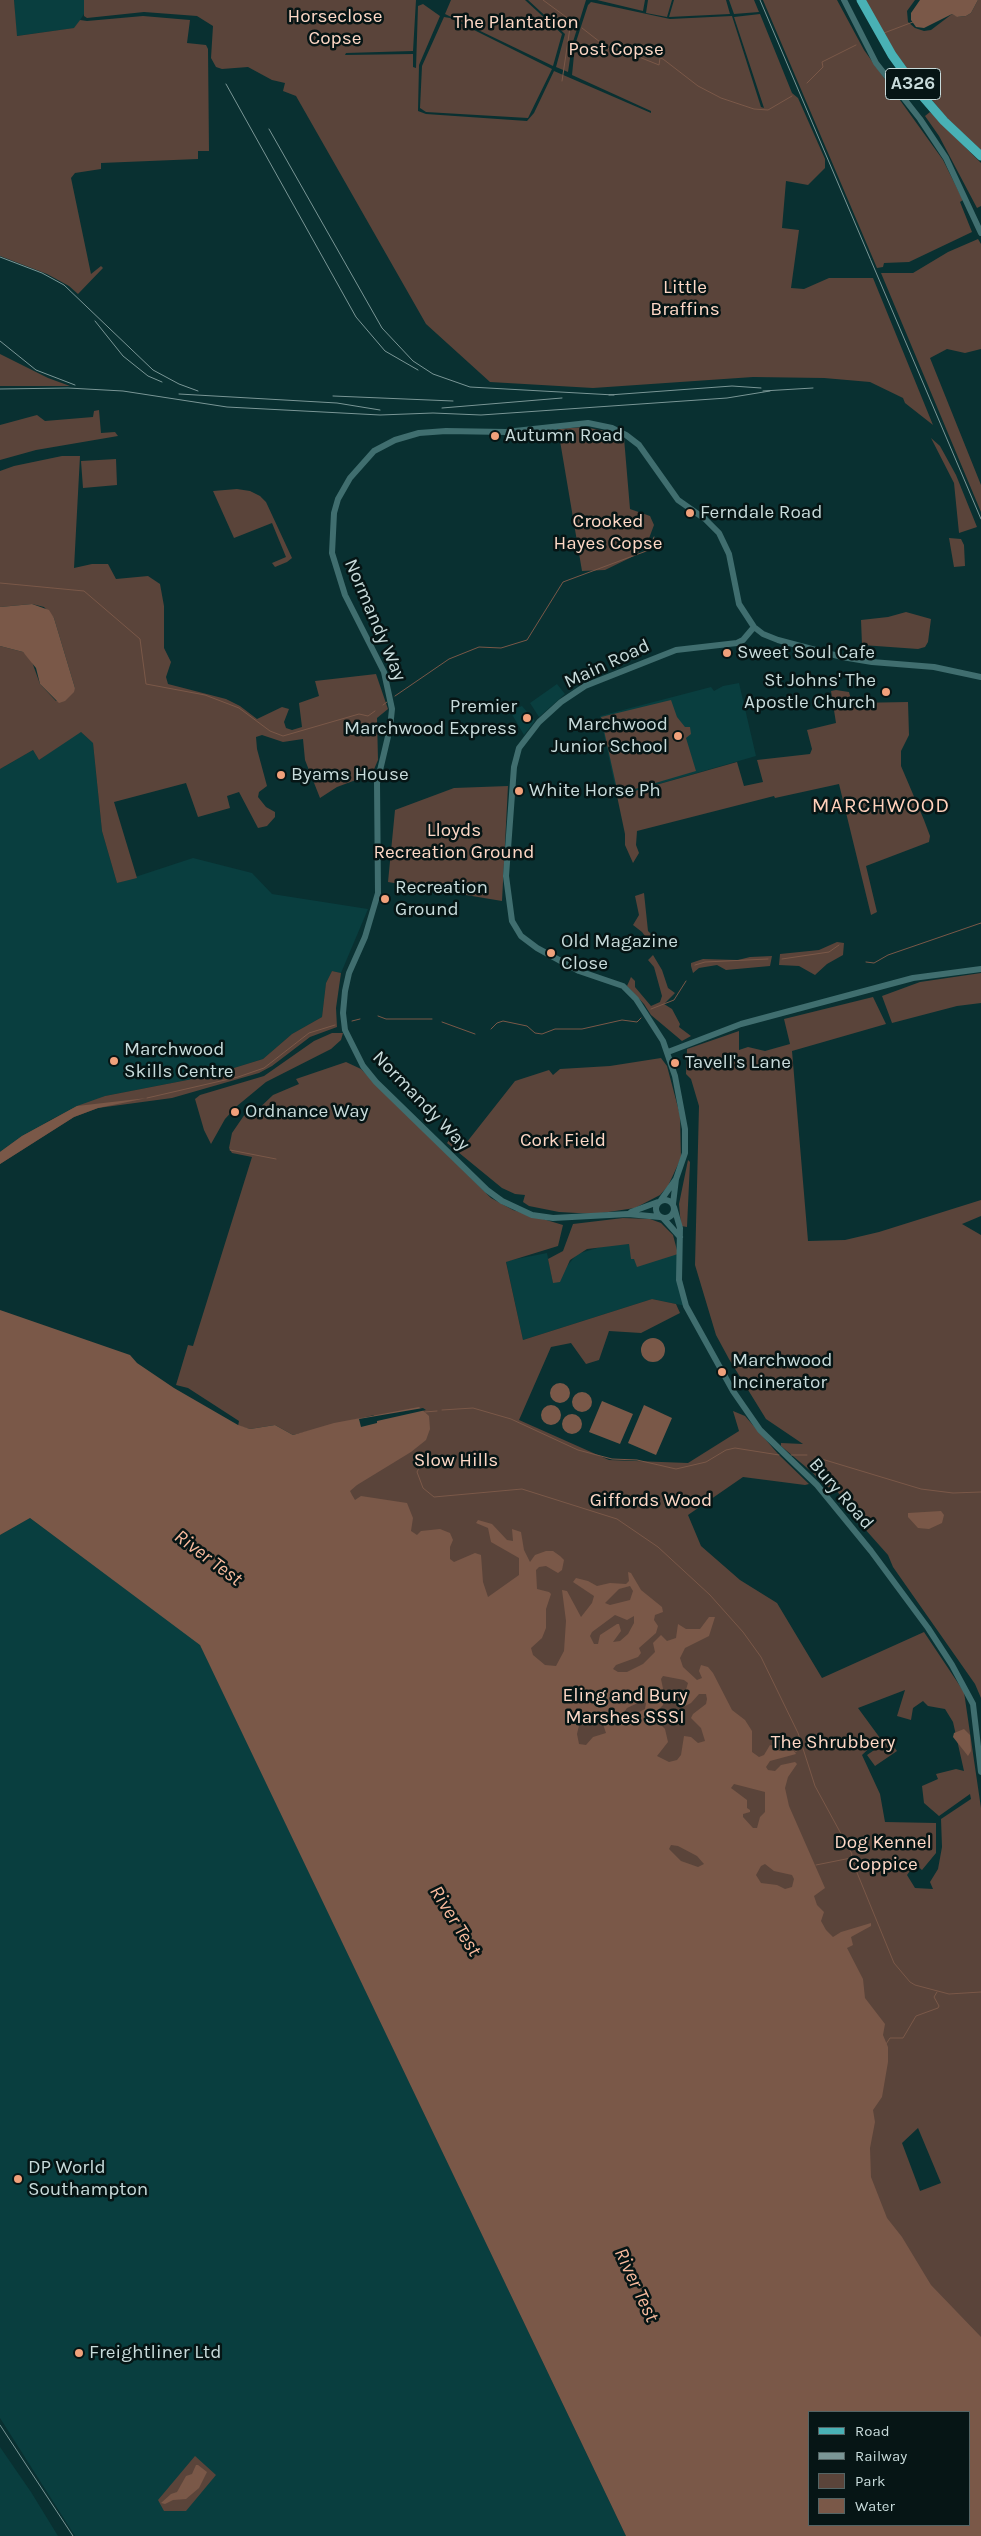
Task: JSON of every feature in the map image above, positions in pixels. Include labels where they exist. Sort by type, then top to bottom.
[{"type":"main road","name":"A326","points":[[861,0],[892,54],[918,91],[944,121],[981,156]]},
{"type":"street","points":[[844,0],[876,63],[920,119],[946,158],[981,233]]},
{"type":"street","name":"Normandy Way","points":[[662,1217],[628,1214],[553,1218],[532,1215],[502,1201],[487,1190],[376,1082],[363,1066],[350,1043],[345,1030],[343,1015],[345,991],[349,974],[365,937],[378,893],[377,783],[390,728],[392,709],[389,687],[381,664],[337,574],[332,553],[331,530],[338,499],[350,478],[364,460],[374,451],[395,440],[436,431],[506,432],[588,423],[607,426],[626,435],[639,445],[682,504],[709,523],[723,540],[729,554],[738,604],[754,627]]},
{"type":"street","points":[[754,627],[778,640],[842,657],[872,662],[934,667],[981,677]]},
{"type":"street","name":"Main Road","points":[[676,1179],[685,1153],[685,1129],[678,1089],[668,1052],[649,1017],[623,986],[572,968],[531,944],[515,928],[507,900],[506,876],[515,760],[522,744],[539,722],[561,702],[585,686],[676,650],[740,642],[754,627]]},
{"type":"street","points":[[668,1052],[741,1024],[913,978],[981,968]]},
{"type":"street","points":[[676,1179],[659,1201],[656,1210],[680,1237]]},
{"type":"street","name":"Bury Road","points":[[676,1179],[673,1205],[680,1237],[679,1280],[686,1306],[733,1391],[760,1430],[817,1485],[871,1551],[928,1628],[952,1665],[973,1704],[981,1772]]},
{"type":"street","points":[[659,1201],[668,1200],[673,1205],[672,1215],[662,1217]]},
{"type":"street","name":"Normandy Way","points":[[628,1214],[659,1201]]},
{"type":"shaded area","points":[[14,0],[84,0],[84,14],[75,28],[16,36]]},
{"type":"shaded area","name":"Marchwood Junior School","points":[[739,683],[756,756],[617,796],[600,716],[711,687],[714,691],[723,686]]},
{"type":"shaded area","points":[[557,684],[565,694],[539,717],[530,703]]},
{"type":"shaded area","points":[[522,706],[535,721],[524,735],[510,711]]},
{"type":"shaded area","points":[[80,731],[93,743],[102,831],[117,883],[193,858],[252,873],[272,894],[368,909],[341,973],[332,971],[326,983],[322,1017],[292,1034],[263,1059],[208,1076],[105,1096],[52,1119],[0,1152],[0,769],[33,750],[39,760]]},
{"type":"shaded area","points":[[629,1244],[632,1259],[678,1254],[686,1306],[652,1299],[523,1340],[506,1261],[547,1253],[553,1283],[577,1254],[607,1245]]},
{"type":"shaded area","points":[[30,1518],[200,1644],[626,2536],[75,2536],[0,2418],[0,1535]]},
{"type":"shaded area","points":[[0,2447],[31,2492],[58,2536],[0,2536]]},
{"type":"green space","points":[[0,0],[14,0],[17,36],[74,28],[80,20],[143,16],[190,20],[187,43],[206,45],[208,49],[209,151],[198,151],[198,159],[101,163],[101,169],[75,173],[71,178],[91,274],[101,266],[103,268],[78,294],[69,286],[47,274],[0,256]]},
{"type":"green space","points":[[84,0],[416,0],[413,51],[346,53],[345,55],[413,54],[413,67],[416,68],[418,6],[423,4],[440,16],[419,65],[418,111],[426,114],[527,121],[534,113],[554,71],[651,113],[651,111],[572,75],[575,45],[588,5],[591,2],[670,19],[732,16],[761,107],[764,108],[734,17],[760,14],[792,93],[798,98],[825,159],[825,168],[808,185],[786,181],[782,228],[799,230],[791,288],[804,289],[829,278],[873,278],[933,425],[905,403],[903,398],[870,382],[824,378],[753,377],[593,388],[490,382],[426,324],[296,96],[283,91],[285,83],[272,80],[248,67],[222,69],[216,67],[211,58],[213,26],[197,16],[144,12],[87,18],[84,16]]},
{"type":"green space","name":"The Plantation","points":[[451,0],[525,0],[562,34],[553,66],[445,14]]},
{"type":"green space","points":[[528,0],[586,0],[572,45],[568,72],[556,67],[565,34]]},
{"type":"green space","points":[[597,0],[645,0],[643,11]]},
{"type":"green space","points":[[648,0],[672,0],[667,17],[646,13]]},
{"type":"green space","points":[[674,0],[726,0],[730,14],[669,17]]},
{"type":"green space","points":[[729,0],[754,0],[759,12],[734,14]]},
{"type":"green space","points":[[763,0],[837,0],[864,50],[943,160],[963,200],[960,202],[972,232],[909,262],[884,263],[883,267],[877,268]]},
{"type":"green space","points":[[865,0],[915,0],[907,11],[908,22],[915,28],[924,31],[931,30],[952,14],[958,17],[966,16],[971,13],[978,0],[981,0],[981,150],[947,118],[921,87],[895,52]]},
{"type":"green space","points":[[444,17],[450,18],[552,69],[528,118],[426,112],[420,108],[422,66]]},
{"type":"green space","points":[[930,112],[981,163],[981,206],[977,208],[939,136],[925,116]]},
{"type":"green space","points":[[978,239],[981,244],[981,349],[965,353],[947,349],[930,358],[981,485],[981,512],[881,273],[913,273],[948,252]]},
{"type":"green space","points":[[0,354],[48,378],[70,386],[0,386]]},
{"type":"green space","points":[[99,410],[101,433],[115,432],[118,436],[36,450],[0,460],[0,425],[37,415],[45,421],[93,417],[94,411]]},
{"type":"green space","name":"Crooked Hayes Copse","points":[[584,427],[610,432],[624,438],[630,509],[650,516],[654,525],[648,541],[636,555],[605,570],[582,571],[558,429]]},
{"type":"green space","points":[[931,438],[940,446],[956,475],[977,527],[959,533],[954,483]]},
{"type":"green space","points":[[62,456],[80,456],[74,568],[92,564],[108,564],[116,579],[148,576],[160,584],[164,606],[164,648],[171,662],[166,677],[168,684],[226,699],[240,706],[257,719],[282,707],[289,709],[284,722],[286,728],[292,730],[302,727],[299,703],[319,696],[315,681],[376,674],[388,709],[377,718],[378,760],[372,774],[337,787],[320,798],[305,760],[303,739],[283,742],[262,735],[256,737],[257,749],[267,786],[259,792],[258,797],[266,807],[275,812],[275,817],[267,826],[258,828],[239,792],[227,796],[230,808],[198,817],[186,783],[114,802],[137,878],[117,883],[102,831],[93,743],[81,732],[39,760],[33,750],[0,769],[0,646],[23,652],[31,659],[40,684],[56,701],[75,688],[54,618],[44,607],[32,604],[0,607],[0,471],[14,466]]},
{"type":"green space","points":[[116,459],[117,485],[83,488],[81,461]]},
{"type":"green space","points":[[237,489],[250,491],[260,496],[266,502],[292,558],[287,562],[275,567],[272,563],[286,557],[272,523],[234,538],[213,491]]},
{"type":"green space","points":[[949,538],[961,539],[964,545],[965,566],[954,567]]},
{"type":"green space","points":[[906,612],[931,619],[928,642],[925,647],[918,649],[862,645],[861,620],[888,617]]},
{"type":"green space","points":[[831,691],[849,692],[852,703],[908,702],[909,735],[901,751],[901,766],[930,836],[929,842],[866,866],[877,912],[871,915],[839,784],[775,798],[774,796],[637,831],[636,845],[639,853],[633,863],[625,845],[625,834],[617,796],[737,762],[744,786],[763,782],[757,760],[810,754],[812,749],[807,730],[836,723]]},
{"type":"green space","points":[[671,700],[677,717],[685,727],[690,727],[691,734],[686,738],[696,771],[618,794],[601,717]]},
{"type":"green space","name":"Lloyds Recreation Ground","points":[[508,786],[502,901],[388,882],[395,810],[454,788]]},
{"type":"green space","points":[[644,893],[648,931],[656,939],[651,944],[642,932],[633,925],[639,915],[635,896]]},
{"type":"green space","points":[[837,942],[844,943],[843,955],[827,964],[815,975],[799,966],[779,965],[780,954],[819,950]]},
{"type":"green space","points":[[653,955],[662,970],[668,988],[675,993],[664,1004],[672,1009],[680,1024],[679,1027],[691,1036],[682,1041],[651,1015],[644,1004],[627,986],[631,977],[635,981],[635,987],[651,1006],[660,1002],[662,996],[654,967],[648,960]]},
{"type":"green space","points":[[772,956],[770,966],[726,970],[717,965],[699,968],[693,973],[691,966],[691,963],[703,959],[738,960],[750,957]]},
{"type":"green space","points":[[332,971],[341,973],[336,1008],[337,1027],[310,1037],[272,1066],[259,1073],[172,1098],[98,1108],[74,1117],[0,1164],[0,1152],[22,1136],[77,1106],[105,1096],[208,1076],[263,1059],[292,1034],[322,1017],[326,983]]},
{"type":"green space","points":[[981,973],[981,1003],[957,1006],[892,1023],[882,996],[920,982]]},
{"type":"green space","points":[[873,997],[886,1024],[792,1051],[808,1241],[845,1240],[879,1232],[981,1200],[981,1216],[962,1224],[981,1235],[981,1698],[975,1684],[893,1567],[888,1555],[856,1519],[835,1488],[825,1487],[813,1473],[781,1446],[781,1443],[803,1444],[766,1419],[729,1359],[716,1335],[695,1265],[699,1106],[691,1079],[686,1074],[687,1049],[739,1031],[739,1050],[748,1047],[765,1051],[790,1044],[784,1019]]},
{"type":"green space","points":[[332,1033],[343,1033],[341,1040],[331,1049],[266,1082],[237,1106],[225,1119],[211,1144],[204,1130],[195,1099],[200,1095],[264,1076],[314,1041]]},
{"type":"green space","name":"Cork Field","points":[[661,1058],[667,1066],[680,1115],[681,1158],[668,1186],[660,1195],[635,1208],[595,1214],[559,1212],[529,1206],[523,1202],[525,1195],[515,1194],[502,1188],[447,1143],[452,1136],[463,1147],[515,1081],[549,1070],[553,1075],[560,1069],[610,1066]]},
{"type":"green space","name":"Eling and Bury Marshes SSSI","points":[[346,1062],[361,1069],[491,1198],[513,1210],[563,1225],[558,1246],[506,1262],[523,1340],[652,1299],[676,1304],[680,1313],[641,1333],[609,1331],[599,1360],[586,1364],[571,1343],[551,1347],[519,1420],[609,1460],[688,1463],[739,1431],[733,1411],[745,1416],[779,1455],[809,1484],[743,1477],[688,1515],[701,1546],[740,1580],[777,1603],[822,1678],[924,1632],[964,1692],[981,1808],[981,2536],[826,2526],[971,2526],[971,2411],[810,2411],[658,1885],[325,1512],[374,1415],[293,1435],[275,1425],[250,1429],[238,1426],[239,1421],[188,1388],[176,1385],[188,1345],[193,1346],[252,1157],[232,1153],[229,1148],[232,1133],[245,1114],[251,1116],[273,1095],[299,1084],[296,1079]],"holes":[[[905,1690],[897,1716],[911,1720],[913,1708],[923,1701],[928,1706],[945,1709],[953,1722],[964,1771],[956,1769],[936,1774],[938,1779],[922,1786],[924,1803],[939,1816],[970,1794],[971,1799],[941,1819],[942,1847],[938,1869],[930,1882],[933,1889],[915,1888],[907,1875],[915,1864],[922,1870],[936,1853],[936,1823],[885,1822],[880,1794],[862,1755],[880,1738],[858,1708]],[[918,2128],[941,2183],[920,2191],[902,2143]]]},
{"type":"green space","points":[[688,1160],[690,1162],[687,1227],[681,1226],[679,1204]]},
{"type":"green space","points":[[623,1218],[650,1219],[661,1223],[673,1235],[678,1254],[637,1267],[634,1259],[631,1259],[629,1244],[587,1249],[570,1260],[560,1282],[553,1283],[548,1259],[563,1251],[573,1224]]},
{"type":"green space","points":[[889,1740],[897,1751],[875,1766],[867,1755]]},
{"type":"green space","points":[[195,2456],[216,2475],[186,2511],[164,2511],[158,2500]]},
{"type":"water","points":[[920,0],[978,0],[971,13],[966,16],[957,17],[952,14],[924,28],[916,27],[911,20],[911,13]]},
{"type":"water","points":[[32,604],[49,610],[54,618],[75,688],[74,692],[65,701],[59,703],[40,684],[36,668],[23,652],[0,646],[0,607]]},
{"type":"water","points":[[147,1098],[98,1108],[74,1117],[0,1164],[0,1152],[22,1136],[77,1106]]},
{"type":"water","name":"River Test","points":[[0,1310],[130,1355],[137,1363],[174,1388],[238,1425],[250,1429],[275,1425],[293,1435],[334,1423],[419,1407],[429,1416],[430,1429],[426,1440],[411,1452],[350,1491],[355,1500],[361,1496],[407,1503],[413,1518],[411,1531],[417,1535],[421,1531],[440,1529],[450,1533],[453,1540],[450,1547],[450,1559],[454,1562],[475,1553],[481,1555],[483,1582],[488,1597],[519,1575],[519,1558],[491,1542],[488,1528],[476,1523],[478,1520],[492,1524],[507,1540],[513,1541],[512,1529],[521,1532],[524,1550],[530,1562],[535,1555],[546,1551],[553,1551],[560,1556],[564,1560],[562,1570],[558,1573],[546,1566],[539,1567],[536,1570],[537,1589],[551,1594],[546,1609],[546,1628],[542,1638],[531,1648],[533,1655],[545,1665],[556,1666],[564,1651],[566,1621],[562,1590],[567,1591],[581,1617],[592,1603],[594,1596],[573,1582],[576,1578],[597,1586],[610,1583],[626,1584],[629,1581],[628,1572],[631,1573],[641,1590],[662,1607],[663,1612],[655,1615],[654,1620],[658,1626],[656,1633],[639,1648],[641,1653],[638,1657],[616,1665],[613,1669],[618,1672],[627,1672],[643,1664],[655,1652],[653,1643],[661,1635],[667,1641],[676,1638],[678,1624],[686,1629],[700,1629],[709,1617],[715,1617],[709,1636],[685,1648],[680,1658],[683,1667],[697,1680],[702,1678],[699,1671],[701,1665],[708,1667],[713,1673],[732,1710],[745,1720],[752,1731],[752,1752],[759,1757],[764,1755],[770,1745],[775,1746],[779,1751],[794,1751],[796,1754],[770,1761],[766,1767],[768,1770],[775,1771],[781,1765],[795,1762],[797,1764],[788,1777],[785,1788],[789,1806],[825,1888],[814,1896],[817,1905],[824,1912],[821,1921],[826,1930],[833,1937],[841,1932],[871,1923],[871,1926],[851,1937],[853,1945],[847,1948],[863,1979],[865,1998],[885,2024],[883,2035],[888,2047],[888,2062],[882,2097],[873,2110],[875,2122],[870,2148],[871,2177],[887,2218],[902,2237],[931,2285],[981,2337],[981,2536],[626,2536],[200,1645],[30,1518],[0,1535]],"holes":[[[630,1586],[633,1591],[630,1600],[610,1605],[605,1603],[619,1589]],[[615,1615],[627,1620],[634,1616],[634,1623],[628,1634],[620,1641],[613,1642],[621,1631],[619,1624],[600,1635],[598,1644],[594,1644],[590,1636],[592,1632]],[[663,1676],[684,1680],[688,1683],[685,1693],[680,1699],[680,1706],[683,1707],[691,1703],[699,1694],[706,1694],[707,1699],[706,1704],[693,1714],[691,1718],[701,1728],[705,1741],[698,1743],[691,1737],[684,1736],[681,1755],[677,1760],[669,1762],[657,1756],[668,1742],[665,1729],[661,1725],[649,1725],[648,1721],[663,1705],[665,1698],[661,1679]],[[642,1701],[646,1703],[645,1709],[620,1722],[620,1718],[627,1708]],[[583,1719],[603,1724],[606,1733],[593,1737],[586,1745],[579,1744],[577,1734],[580,1721]],[[734,1784],[765,1792],[765,1812],[760,1817],[757,1828],[753,1828],[743,1817],[743,1814],[750,1812],[747,1808],[747,1800],[731,1788]],[[671,1845],[678,1846],[697,1856],[704,1864],[698,1867],[681,1861],[669,1849]],[[765,1864],[774,1871],[792,1875],[794,1879],[792,1887],[785,1889],[777,1885],[761,1883],[756,1875],[761,1866]]]},
{"type":"water","points":[[648,1338],[658,1338],[665,1345],[665,1355],[658,1362],[648,1362],[641,1355],[641,1345]]},
{"type":"water","points":[[560,1383],[567,1386],[570,1393],[567,1400],[560,1403],[553,1400],[550,1393],[553,1386]]},
{"type":"water","points":[[578,1392],[586,1392],[592,1398],[592,1406],[586,1412],[578,1412],[572,1406],[572,1398]]},
{"type":"water","points":[[602,1401],[633,1414],[620,1444],[589,1432]]},
{"type":"water","points":[[551,1405],[558,1408],[561,1415],[558,1422],[551,1425],[544,1422],[541,1415],[544,1408]]},
{"type":"water","points":[[644,1405],[672,1418],[656,1455],[628,1443]]},
{"type":"water","points":[[568,1414],[576,1414],[582,1420],[582,1428],[576,1434],[568,1434],[562,1428],[562,1420]]},
{"type":"water","points":[[941,1511],[944,1515],[942,1523],[929,1529],[918,1528],[908,1517],[908,1513]]},
{"type":"water","points":[[964,1729],[970,1735],[971,1751],[968,1756],[953,1737],[954,1733]]},
{"type":"water","points":[[196,2465],[207,2472],[199,2488],[186,2499],[173,2500],[165,2504],[161,2503],[171,2494],[177,2492],[186,2476],[192,2474]]},
{"type":"pier","points":[[423,1408],[426,1410],[377,1421],[377,1423],[361,1427],[359,1419]]},
{"type":"waterway","points":[[543,0],[577,25]]},
{"type":"waterway","points":[[562,81],[571,21]]},
{"type":"waterway","points":[[884,33],[913,22]]},
{"type":"waterway","points":[[582,28],[609,49],[624,51],[659,65],[660,58],[663,59],[698,86],[721,98],[754,109],[768,110],[792,96]]},
{"type":"waterway","points":[[807,83],[823,67],[822,62],[856,45]]},
{"type":"waterway","points":[[395,696],[449,659],[479,647],[501,648],[527,640],[563,582],[649,550],[654,537]]},
{"type":"waterway","points":[[0,583],[84,591],[140,639],[146,684],[205,695],[239,708],[270,731],[283,736],[359,714],[368,716],[375,711]]},
{"type":"waterway","points":[[383,705],[387,702]]},
{"type":"waterway","points":[[866,962],[874,963],[888,955],[981,923]]},
{"type":"waterway","points":[[782,959],[829,952],[839,945]]},
{"type":"waterway","points":[[695,965],[705,962],[768,959]]},
{"type":"waterway","points":[[651,1009],[674,1000],[686,981]]},
{"type":"waterway","points":[[378,1016],[386,1019],[432,1019]]},
{"type":"waterway","points":[[491,1029],[497,1023],[503,1021],[527,1026],[535,1033],[542,1034],[555,1029],[582,1029],[622,1020],[637,1022],[641,1018]]},
{"type":"waterway","points":[[352,1021],[360,1019]]},
{"type":"waterway","points":[[442,1022],[475,1034]]},
{"type":"waterway","points":[[147,1098],[238,1077],[264,1068],[309,1033],[335,1025]]},
{"type":"waterway","points":[[230,1150],[276,1159]]},
{"type":"waterway","points":[[442,1410],[473,1408],[511,1419],[578,1450],[612,1459],[637,1460],[676,1469],[706,1462],[726,1450],[735,1448],[779,1455]]},
{"type":"waterway","points":[[425,1412],[437,1411]]},
{"type":"waterway","points":[[791,1455],[807,1455]]},
{"type":"waterway","points":[[815,1457],[921,1489],[953,1493],[981,1492]]},
{"type":"waterway","points":[[422,1462],[417,1472],[423,1488],[434,1497],[522,1489],[617,1519],[658,1547],[710,1595],[743,1632],[761,1657],[798,1733],[815,1786],[852,1854],[851,1858]]},
{"type":"waterway","points":[[795,1752],[802,1748]]},
{"type":"waterway","points":[[816,1865],[851,1858],[894,1963],[910,1982],[949,1994],[981,1992]]},
{"type":"waterway","points":[[886,2044],[890,2038],[903,2038],[916,2016],[938,2008],[939,2006],[934,1997],[937,1992]]},
{"type":"railway","points":[[760,0],[981,519]]},
{"type":"railway","points":[[226,84],[356,317],[385,351],[418,370]]},
{"type":"railway","points":[[269,129],[382,328],[413,361],[433,374],[470,387],[614,395]]},
{"type":"railway","points":[[0,257],[42,273],[64,285],[153,370],[179,384],[198,391]]},
{"type":"railway","points":[[95,321],[123,356],[148,376],[162,382]]},
{"type":"railway","points":[[0,341],[36,370],[75,385]]},
{"type":"railway","points":[[609,395],[732,386],[761,388]]},
{"type":"railway","points":[[0,389],[68,388],[123,391],[227,407],[380,415],[433,413],[481,415],[727,398],[770,391]]},
{"type":"railway","points":[[763,391],[813,388]]},
{"type":"railway","points":[[179,394],[337,403],[380,410]]},
{"type":"railway","points":[[333,396],[453,401]]},
{"type":"railway","points":[[442,408],[562,398]]},
{"type":"railway","points":[[0,2425],[73,2536]]},
{"type":"place","name":"Autumn Road","points":[[495,436]]},
{"type":"place","name":"Ferndale Road","points":[[690,513]]},
{"type":"place","name":"Sweet Soul Cafe","points":[[727,653]]},
{"type":"place","name":"St Johns' The Apostle Church","points":[[886,692]]},
{"type":"place","name":"Premier Marchwood Express","points":[[527,718]]},
{"type":"place","name":"Marchwood Junior School","points":[[678,736]]},
{"type":"place","name":"Byams House","points":[[281,775]]},
{"type":"place","name":"White Horse Ph","points":[[519,791]]},
{"type":"place","name":"Recreation Ground","points":[[385,899]]},
{"type":"place","name":"Old Magazine Close","points":[[551,953]]},
{"type":"place","name":"Marchwood Skills Centre","points":[[114,1061]]},
{"type":"place","name":"Tavell's Lane","points":[[675,1063]]},
{"type":"place","name":"Ordnance Way","points":[[235,1112]]},
{"type":"place","name":"Marchwood Incinerator","points":[[722,1372]]},
{"type":"place","name":"DP World Southampton","points":[[18,2179]]},
{"type":"place","name":"Freightliner Ltd","points":[[79,2353]]},
{"type":"district","name":"MARCHWOOD","points":[[881,806]]},
{"type":"park label","name":"Horseclose Copse","points":[[335,28]]},
{"type":"park label","name":"Post Copse","points":[[616,50]]},
{"type":"park label","name":"Little Braffins","points":[[685,299]]},
{"type":"park label","name":"Slow Hills","points":[[456,1461]]},
{"type":"park label","name":"Giffords Wood","points":[[651,1501]]},
{"type":"park label","name":"The Shrubbery","points":[[833,1743]]},
{"type":"park label","name":"Dog Kennel Coppice","points":[[883,1854]]}]
